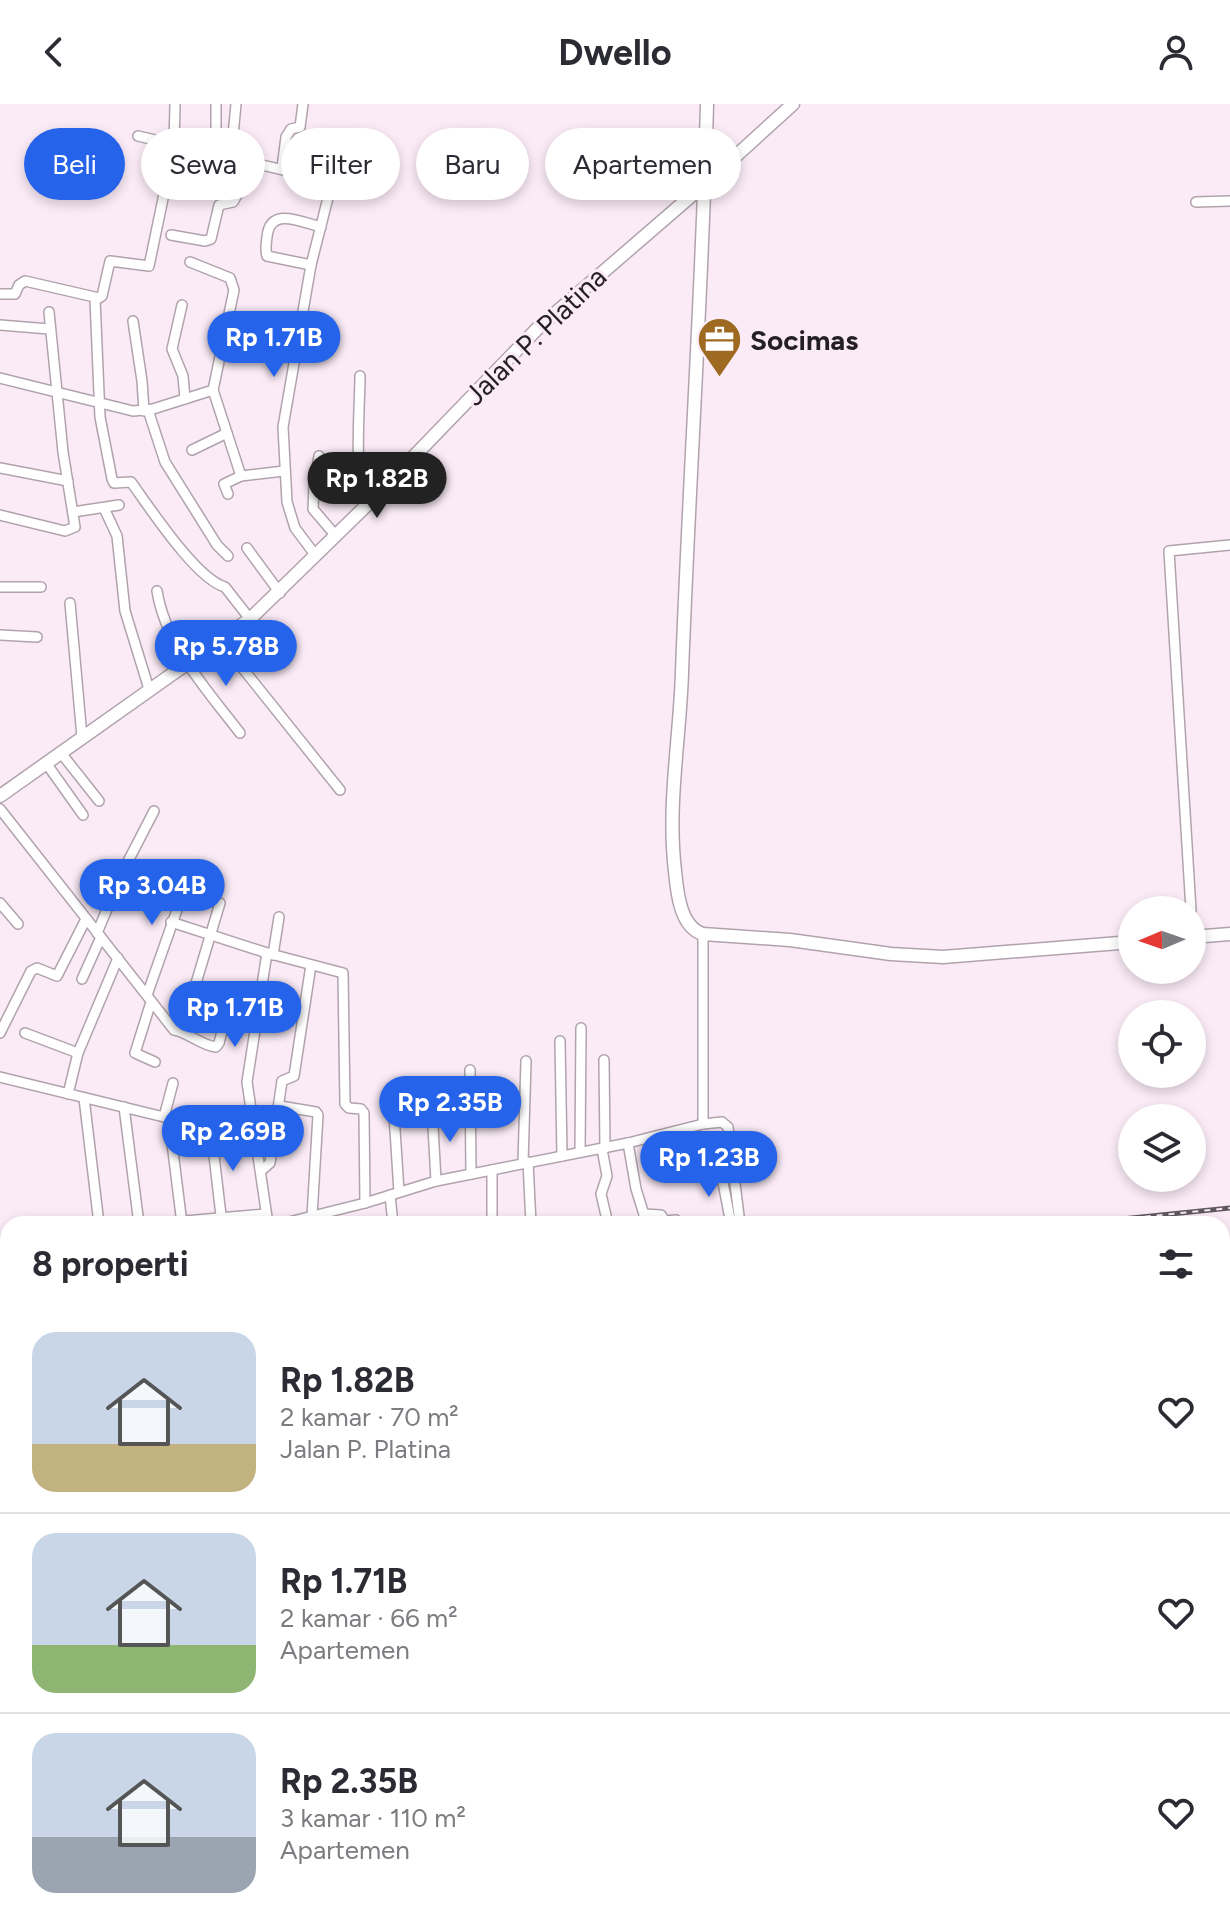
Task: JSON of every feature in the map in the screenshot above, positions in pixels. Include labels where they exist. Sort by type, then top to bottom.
[{"type":"street","points":[[174,128],[175,104]]},
{"type":"street","points":[[216,104],[216,128]]},
{"type":"street","points":[[234,128],[236,104]]},
{"type":"street","points":[[296,128],[300,127],[303,104]]},
{"type":"street","points":[[706,128],[707,104]]},
{"type":"street","name":"Jalan P. Platina","points":[[741,151],[793,104]]},
{"type":"street","points":[[0,294],[15,294],[25,281],[95,299],[102,296],[110,261],[146,268],[151,263],[163,200]]},
{"type":"street","points":[[171,235],[205,241],[211,239],[219,205],[234,200]]},
{"type":"street","points":[[316,556],[295,528],[287,502],[283,427],[311,265],[328,200]]},
{"type":"street","name":"Jalan P. Platina","points":[[0,796],[250,619],[280,593],[537,329],[686,200]]},
{"type":"street","points":[[704,200],[672,828],[681,905],[691,926],[703,934],[943,957],[1118,943]]},
{"type":"street","points":[[1196,202],[1230,201]]},
{"type":"street","points":[[311,265],[267,256],[268,229],[283,217],[321,227]]},
{"type":"street","points":[[190,262],[230,278],[234,290],[213,390],[241,476]]},
{"type":"street","points":[[95,299],[100,402],[112,479],[114,483],[131,482],[200,570],[219,586],[225,587],[250,619]]},
{"type":"street","points":[[182,305],[172,349],[183,376],[185,399]]},
{"type":"street","points":[[0,515],[70,531],[75,527],[49,312]]},
{"type":"street","points":[[263,320],[301,326]]},
{"type":"street","points":[[133,321],[146,411],[165,462],[217,545],[228,556]]},
{"type":"street","points":[[0,325],[49,329]]},
{"type":"street","points":[[360,376],[360,475],[362,497],[367,505]]},
{"type":"street","points":[[0,378],[146,411],[213,390]]},
{"type":"street","points":[[192,450],[227,433]]},
{"type":"street","points":[[319,456],[313,509],[336,536]]},
{"type":"street","points":[[0,468],[68,481]]},
{"type":"street","points":[[228,494],[224,484],[241,476],[284,471]]},
{"type":"street","points":[[73,512],[119,505]]},
{"type":"street","points":[[104,508],[117,536],[125,611],[149,689]]},
{"type":"street","points":[[1190,896],[1169,551],[1230,545]]},
{"type":"street","points":[[247,548],[280,593]]},
{"type":"street","points":[[0,587],[41,587]]},
{"type":"street","points":[[157,591],[160,614],[187,663],[240,733]]},
{"type":"street","points":[[70,603],[82,737]]},
{"type":"street","points":[[0,635],[37,637]]},
{"type":"street","points":[[220,640],[340,790]]},
{"type":"street","points":[[61,753],[99,801]]},
{"type":"street","points":[[46,763],[83,815]]},
{"type":"street","points":[[0,809],[174,1030],[182,1030],[196,1040],[216,1047],[224,1024]]},
{"type":"street","points":[[82,979],[124,869],[154,811]]},
{"type":"street","points":[[155,1062],[135,1053],[171,922],[191,870]]},
{"type":"street","points":[[0,903],[18,924]]},
{"type":"street","points":[[182,1030],[220,903]]},
{"type":"street","points":[[267,1216],[247,1082],[279,917]]},
{"type":"street","points":[[0,1033],[31,971],[37,968],[57,976],[86,919]]},
{"type":"street","points":[[171,922],[270,954],[339,972],[344,978],[345,1104],[364,1113],[365,1203]]},
{"type":"street","points":[[703,934],[703,1124]]},
{"type":"street","points":[[1206,936],[1230,934]]},
{"type":"street","points":[[68,1094],[78,1053],[118,958]]},
{"type":"street","points":[[261,1171],[270,1163],[282,1081],[294,1076],[311,965]]},
{"type":"street","points":[[580,1152],[581,1028]]},
{"type":"street","points":[[25,1033],[78,1053]]},
{"type":"street","points":[[560,1041],[562,1156]]},
{"type":"street","points":[[604,1060],[607,1176],[601,1194],[606,1216]]},
{"type":"street","points":[[526,1061],[526,1162],[530,1216]]},
{"type":"street","points":[[470,1070],[471,1174]]},
{"type":"street","points":[[0,1077],[167,1118],[256,1144]]},
{"type":"street","points":[[173,1083],[167,1118],[181,1216]]},
{"type":"street","points":[[84,1098],[98,1216]]},
{"type":"street","points":[[393,1099],[393,1216]]},
{"type":"street","points":[[280,1106],[316,1112],[318,1115],[315,1216]]},
{"type":"street","points":[[124,1107],[138,1216]]},
{"type":"street","points":[[432,1108],[436,1181]]},
{"type":"street","points":[[322,1216],[436,1181],[722,1122],[728,1127],[739,1216]]},
{"type":"street","points":[[211,1130],[221,1216]]},
{"type":"street","points":[[628,1143],[644,1216]]},
{"type":"street","points":[[720,1167],[729,1216]]},
{"type":"street","points":[[492,1170],[492,1216]]},
{"type":"railway","points":[[1152,1216],[1230,1208]]},
{"type":"place","name":"Socimas","points":[[719,379]]}]
